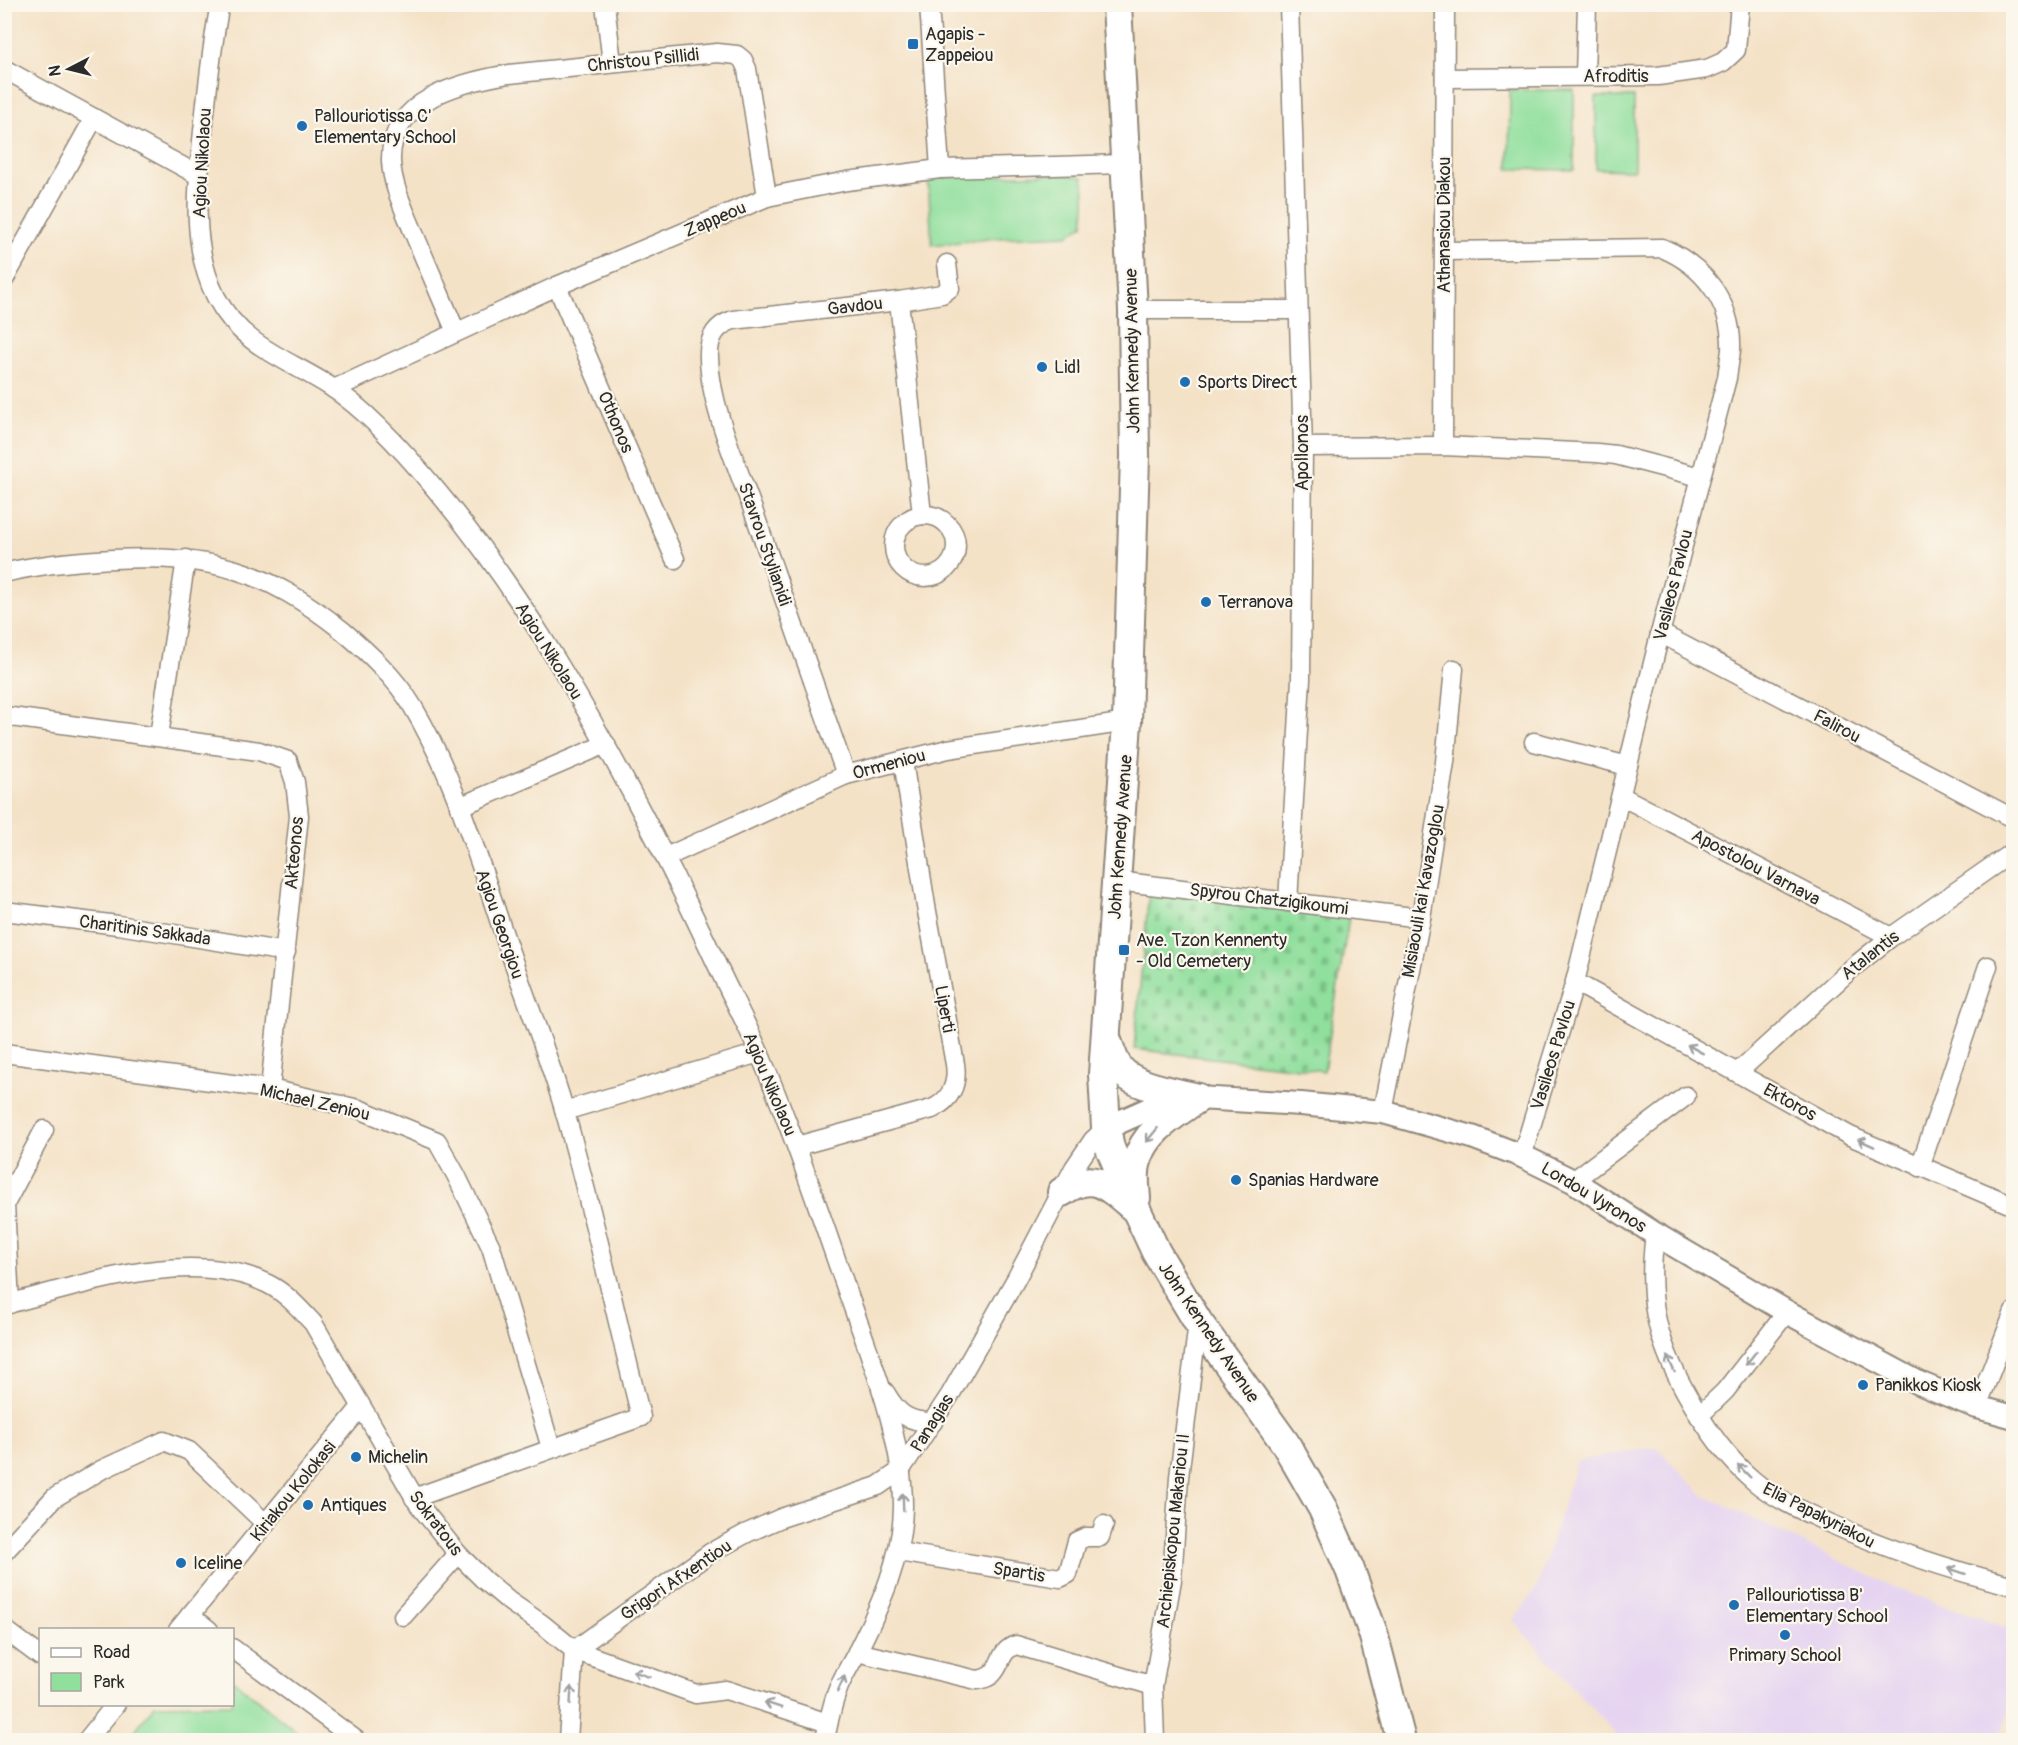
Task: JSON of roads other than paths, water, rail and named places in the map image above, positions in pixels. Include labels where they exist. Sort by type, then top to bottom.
[{"type":"main road","name":"John Kennedy Avenue","points":[[1117,4],[1133,310],[1135,456],[1127,722],[1103,1074],[1106,1128],[1110,1148],[1156,1252],[1198,1322],[1285,1443],[1323,1509],[1350,1570],[1373,1633],[1401,1740]]},
{"type":"main road","points":[[1105,1036],[1119,1067],[1126,1075],[1137,1081],[1198,1098]]},
{"type":"main road","points":[[1136,1209],[1136,1162],[1142,1149],[1158,1127],[1198,1098]]},
{"type":"main road","points":[[1062,1192],[1083,1181],[1098,1182],[1136,1209]]},
{"type":"street","name":"Agiou Nikolaou","points":[[220,4],[212,45],[198,175],[198,219],[201,246],[209,279],[220,303],[234,323],[261,348],[334,388],[366,417],[435,489],[478,543],[554,655],[606,744],[666,857],[759,1053],[797,1146],[874,1369],[896,1440],[900,1471]]},
{"type":"street","points":[[605,4],[612,63]]},
{"type":"street","points":[[929,4],[940,169]]},
{"type":"street","name":"Apollonos","points":[[1288,902],[1300,679],[1303,447],[1289,4]]},
{"type":"street","name":"Athanasiou Diakou","points":[[1443,446],[1445,4]]},
{"type":"street","points":[[1585,76],[1587,4]]},
{"type":"street","name":"Afroditis","points":[[1445,78],[1658,76],[1707,69],[1723,62],[1736,50],[1740,4]]},
{"type":"street","name":"Christou Psillidi","points":[[456,333],[400,199],[391,161],[392,143],[410,113],[425,100],[441,93],[478,80],[509,74],[717,53],[733,54],[743,60],[750,81],[767,197]]},
{"type":"street","points":[[4,69],[198,175]]},
{"type":"street","points":[[4,280],[94,118]]},
{"type":"street","name":"Zappeou","points":[[334,388],[557,286],[767,197],[847,181],[940,169],[1125,164]]},
{"type":"street","name":"Vasileos Pavlou","points":[[1444,251],[1662,248],[1678,254],[1706,277],[1727,318],[1731,350],[1727,378],[1660,633],[1575,982],[1522,1156]]},
{"type":"street","name":"Gavdou","points":[[733,320],[942,294],[947,291],[950,284],[947,264]]},
{"type":"street","name":"Othonos","points":[[557,286],[675,559]]},
{"type":"street","points":[[899,301],[922,515]]},
{"type":"street","points":[[1133,310],[1299,310]]},
{"type":"street","name":"Stavrou Stylianidi","points":[[733,320],[723,323],[710,340],[708,356],[715,397],[846,775]]},
{"type":"street","points":[[1303,447],[1443,446],[1607,454],[1700,477]]},
{"type":"street","name":"Agiou Georgiou","points":[[4,573],[82,560],[152,558],[186,559],[219,564],[248,573],[281,588],[318,611],[362,647],[389,675],[411,704],[432,741],[459,807],[565,1114],[641,1417],[551,1448]]},
{"type":"street","points":[[159,736],[186,559]]},
{"type":"street","name":"Falirou","points":[[1660,633],[2013,819]]},
{"type":"street","name":"Misiaouli kai Kavazoglou","points":[[1383,1112],[1421,918],[1445,762],[1454,669]]},
{"type":"street","name":"Akteonos","points":[[4,716],[259,751],[288,761],[295,782],[299,816],[270,1089]]},
{"type":"street","name":"Ormeniou","points":[[666,857],[846,775],[948,749],[1127,722]]},
{"type":"street","points":[[1534,742],[1628,765]]},
{"type":"street","points":[[459,807],[606,744]]},
{"type":"street","name":"Liperti","points":[[797,1146],[932,1109],[946,1100],[954,1087],[955,1064],[926,906],[903,760]]},
{"type":"street","name":"Apostolou Varnava","points":[[1621,796],[1891,937]]},
{"type":"street","name":"Atalantis","points":[[1738,1072],[1806,1008],[1891,937],[2013,851]]},
{"type":"street","name":"Spyrou Chatzigikoumi","points":[[1117,881],[1421,918]]},
{"type":"street","name":"Charitinis Sakkada","points":[[4,911],[129,927],[286,952]]},
{"type":"street","points":[[1920,1167],[1988,966]]},
{"type":"street","name":"Ektoros","points":[[1575,982],[1850,1136],[2013,1206]]},
{"type":"street","name":"Michael Zeniou","points":[[4,1053],[270,1089],[359,1109],[436,1140],[491,1247],[551,1448]]},
{"type":"street","points":[[565,1114],[571,1109],[759,1053]]},
{"type":"street","points":[[1573,1181],[1686,1096]]},
{"type":"street","name":"Lordou Vyronos","points":[[1106,1128],[1151,1108],[1198,1098],[1383,1112],[1472,1137],[1522,1156],[1573,1181],[1655,1234],[1787,1312],[1919,1383],[1977,1407],[2013,1417]]},
{"type":"street","name":"Panagias","points":[[827,1732],[840,1684],[890,1582],[898,1552],[903,1510],[900,1471],[933,1422],[1016,1279],[1084,1153],[1106,1128]]},
{"type":"street","points":[[7,1305],[5,1204],[44,1130]]},
{"type":"street","name":"Elia Papakyriakou","points":[[1655,1234],[1651,1267],[1655,1309],[1660,1338],[1671,1366],[1698,1416],[1727,1454],[1753,1480],[1772,1494],[1815,1517],[1878,1545],[2013,1586]]},
{"type":"street","name":"Sokratous","points":[[7,1305],[105,1279],[153,1271],[224,1270],[270,1285],[295,1304],[313,1323],[414,1498],[458,1554],[484,1580],[574,1650],[696,1694],[726,1690],[827,1732]]},
{"type":"street","points":[[1698,1416],[1720,1396],[1787,1312]]},
{"type":"street","points":[[1977,1407],[2013,1312]]},
{"type":"street","name":"Archiepiskopou Makariou II","points":[[1155,1740],[1153,1686],[1172,1580],[1179,1477],[1198,1322]]},
{"type":"street","name":"Agiou Nikolaou","points":[[874,1369],[891,1402],[905,1417],[919,1422],[933,1422]]},
{"type":"street","name":"Kiriakou Kolokasi","points":[[184,1622],[362,1407]]},
{"type":"street","points":[[4,1551],[54,1498],[101,1470],[164,1441],[189,1451],[266,1524]]},
{"type":"street","points":[[414,1498],[551,1448]]},
{"type":"street","name":"Grigori Afxentiou","points":[[574,1650],[710,1553],[781,1518],[878,1486],[900,1471]]},
{"type":"street","name":"Spartis","points":[[898,1552],[1060,1578],[1068,1574],[1077,1541],[1086,1537],[1100,1537],[1104,1525]]},
{"type":"street","points":[[404,1616],[458,1554]]},
{"type":"street","points":[[184,1622],[205,1628]]},
{"type":"street","points":[[4,1629],[39,1655]]},
{"type":"street","points":[[857,1652],[977,1680],[988,1678],[993,1674],[1006,1650],[1016,1645],[1153,1686]]},
{"type":"street","points":[[234,1649],[356,1740]]},
{"type":"street","points":[[568,1740],[574,1650]]},
{"type":"street","points":[[87,1740],[111,1706]]},
{"type":"place","name":"Agapis - Zappeiou","points":[[913,44]]},
{"type":"place","name":"Pallouriotissa C' Elementary School","points":[[302,126]]},
{"type":"place","name":"Lidl","points":[[1042,367]]},
{"type":"place","name":"Sports Direct","points":[[1185,382]]},
{"type":"place","name":"Terranova","points":[[1206,602]]},
{"type":"place","name":"Ave. Tzon Kennenty - Old Cemetery","points":[[1124,950]]},
{"type":"place","name":"Spanias Hardware","points":[[1236,1180]]},
{"type":"place","name":"Panikkos Kiosk","points":[[1863,1385]]},
{"type":"place","name":"Michelin","points":[[356,1457]]},
{"type":"place","name":"Antiques","points":[[308,1505]]},
{"type":"place","name":"Iceline","points":[[181,1563]]},
{"type":"place","name":"Pallouriotissa B' Elementary School","points":[[1734,1605]]},
{"type":"place","name":"Primary School","points":[[1785,1635]]}]
